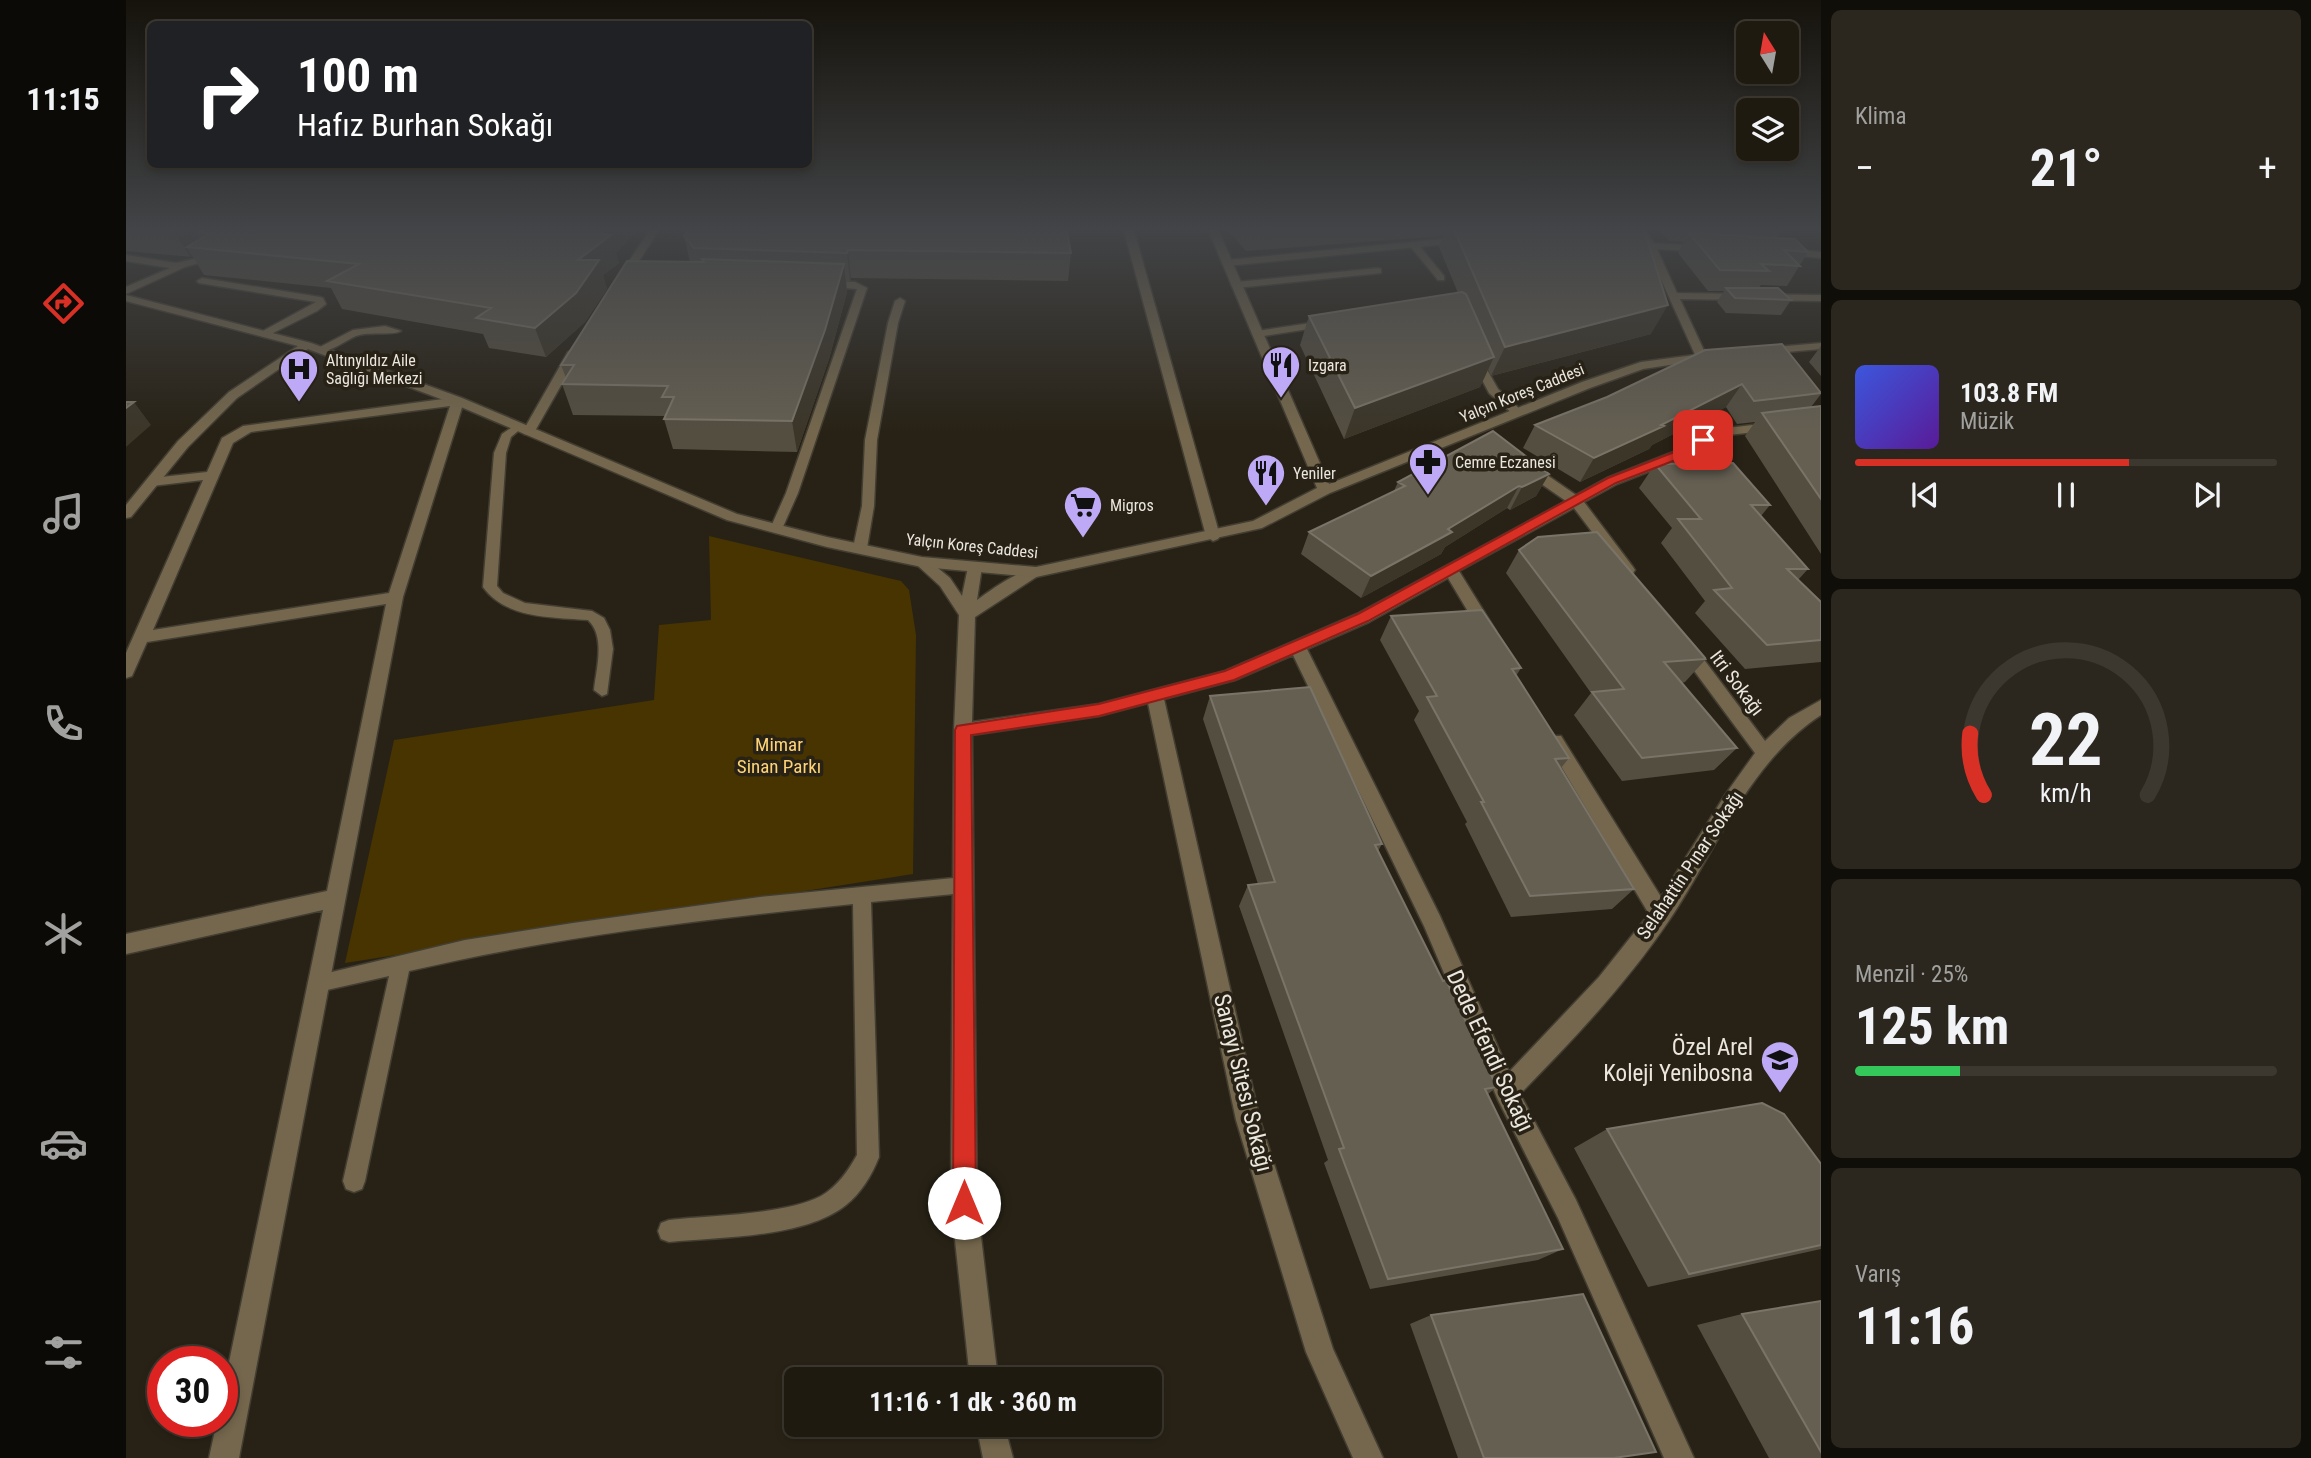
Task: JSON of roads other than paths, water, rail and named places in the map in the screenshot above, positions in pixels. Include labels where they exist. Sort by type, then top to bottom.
[{"type":"street","points":[[1147,295],[1213,536]]},
{"type":"street","points":[[1240,295],[1325,490]]},
{"type":"street","points":[[1702,357],[1674,296],[1821,298]]},
{"type":"street","name":"Yalçın Koreş Caddesi","points":[[126,298],[313,348],[458,401],[732,517],[922,562],[1036,572],[1257,525],[1325,490],[1480,435],[1518,413],[1641,366],[1717,355]]},
{"type":"street","points":[[523,429],[584,337]]},
{"type":"street","points":[[1756,352],[1821,346]]},
{"type":"street","points":[[126,514],[183,443],[233,395],[313,348]]},
{"type":"street","points":[[126,672],[227,441],[248,429],[458,401],[395,597],[224,1458]]},
{"type":"street","points":[[962,730],[1099,710],[1229,676],[1363,618],[1450,568],[1522,533],[1612,481],[1686,452],[1715,433],[1821,421]]},
{"type":"street","points":[[1703,440],[1740,496]]},
{"type":"street","points":[[1508,455],[1576,502],[1633,578]]},
{"type":"street","points":[[152,482],[212,475]]},
{"type":"street","points":[[922,562],[945,582],[967,615]]},
{"type":"street","points":[[975,567],[967,615],[962,730],[964,1203],[983,1367]]},
{"type":"street","points":[[1450,568],[1499,649]]},
{"type":"street","points":[[967,615],[1003,589],[1036,572]]},
{"type":"street","points":[[141,637],[395,597]]},
{"type":"street","name":"Itri Sokağı","points":[[1674,632],[1764,752]]},
{"type":"street","name":"Dede Efendi Sokağı","points":[[1297,646],[1433,923],[1506,1092],[1567,1209],[1679,1458]]},
{"type":"street","name":"Sanayi Sitesi Sokağı","points":[[1155,696],[1248,1119],[1320,1352],[1368,1458]]},
{"type":"street","name":"Selahattin Pınar Sokağı","points":[[1506,1092],[1581,1016],[1661,915],[1764,752],[1804,715],[1821,706]]},
{"type":"street","points":[[1548,730],[1661,915]]},
{"type":"street","points":[[126,944],[335,898]]},
{"type":"street","points":[[993,1437],[998,1458]]},
{"type":"lane","points":[[265,334],[321,304],[320,300],[289,295]]},
{"type":"lane","points":[[776,529],[792,493],[860,295]]},
{"type":"lane","points":[[860,548],[868,506],[871,440],[893,323],[900,301]]},
{"type":"lane","points":[[1257,334],[1335,323]]},
{"type":"lane","points":[[313,348],[364,328],[381,327],[396,331]]},
{"type":"lane","points":[[1470,343],[1489,384],[1518,413]]},
{"type":"lane","points":[[523,429],[506,436],[499,453],[490,587],[502,599],[518,606],[598,619],[603,624],[605,634],[602,690]]},
{"type":"lane","points":[[318,982],[465,948],[573,931],[747,906],[964,885]]},
{"type":"lane","points":[[669,1231],[803,1214],[832,1202],[858,1176],[868,1157],[862,894]]},
{"type":"lane","points":[[354,1181],[401,963]]},
{"type":"place","name":"Izgara","points":[[1281,399]]},
{"type":"place","name":"Altınyıldız Aile Sağlığı Merkezi","points":[[299,403]]},
{"type":"place","name":"Cemre Eczanesi","points":[[1428,496]]},
{"type":"place","name":"Yeniler","points":[[1266,507]]},
{"type":"place","name":"Migros","points":[[1083,539]]},
{"type":"place","name":"Özel Arel Koleji Yenibosna","points":[[1780,1094]]},
{"type":"park label","name":"Mimar Sinan Parkı","points":[[779,755]]}]
